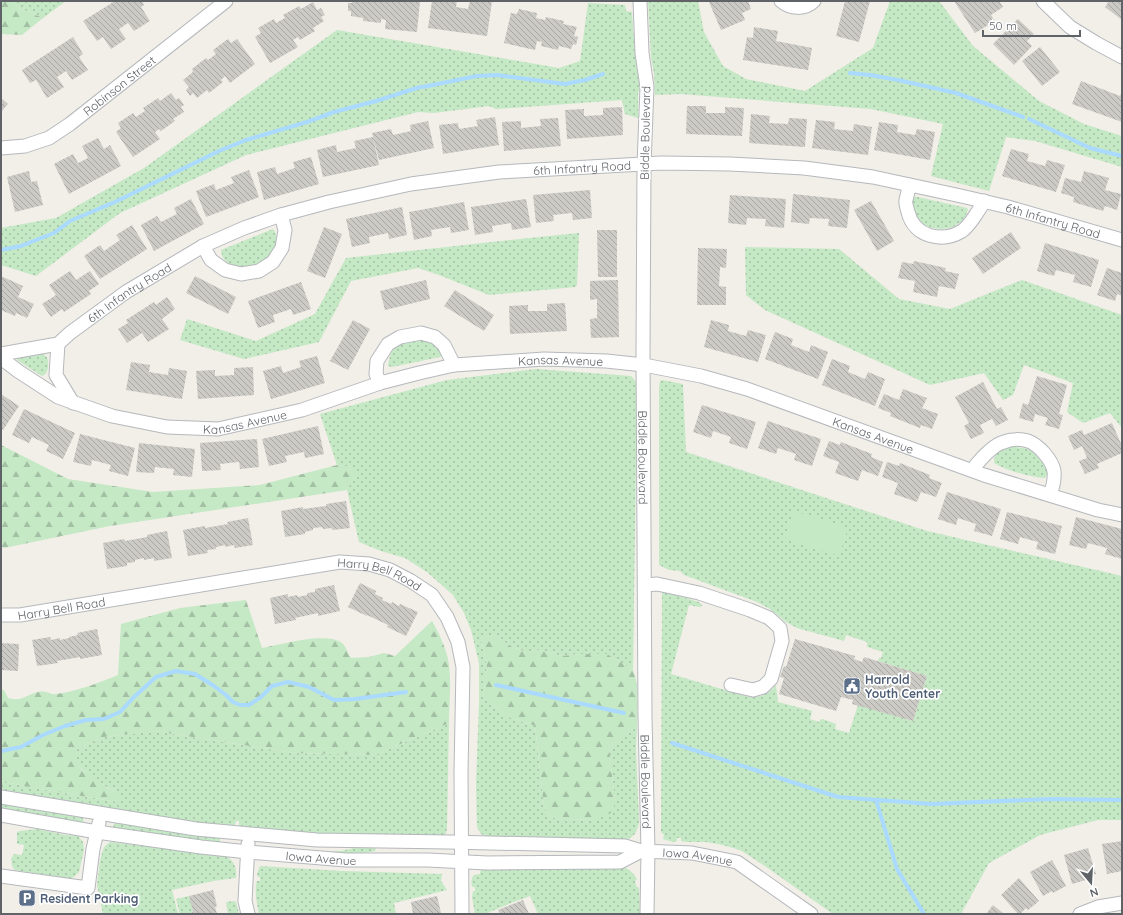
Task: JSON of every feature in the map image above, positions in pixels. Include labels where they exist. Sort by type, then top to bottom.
[{"type":"street","name":"Robinson Street","points":[[1,148],[25,146],[49,138],[70,124],[226,1]]},
{"type":"street","name":"Biddle Boulevard","points":[[640,1],[642,53],[647,87],[644,165],[644,851],[647,914]]},
{"type":"street","points":[[781,1],[791,7],[801,8],[814,1]]},
{"type":"street","points":[[1043,1],[1070,27],[1122,57]]},
{"type":"street","name":"6th Infantry Road","points":[[58,344],[70,333],[126,292],[203,246],[244,228],[281,215],[336,200],[411,184],[499,172],[661,164],[730,164],[804,168],[873,177],[1008,207],[1122,240]]},
{"type":"street","points":[[909,185],[906,200],[910,218],[920,231],[935,237],[951,236],[964,230],[980,210],[984,202]]},
{"type":"street","points":[[203,246],[211,260],[225,270],[241,274],[258,271],[273,262],[282,248],[285,230],[281,215]]},
{"type":"street","points":[[380,384],[376,374],[377,361],[388,344],[400,338],[421,333],[435,337],[444,344],[454,365]]},
{"type":"street","points":[[1,354],[58,344],[56,375],[73,403]]},
{"type":"street","name":"Kansas Avenue","points":[[1,358],[58,397],[112,416],[167,427],[218,429],[302,410],[380,384],[454,365],[544,359],[606,361],[644,365],[701,376],[747,389],[972,470],[1098,510],[1122,515]]},
{"type":"street","points":[[972,470],[987,453],[1002,442],[1015,440],[1029,442],[1040,449],[1049,459],[1054,470],[1054,484],[1050,495]]},
{"type":"street","name":"Harry Bell Road","points":[[1,615],[20,615],[340,562],[369,564],[390,570],[411,581],[432,595],[447,617],[458,642],[463,667],[461,772],[462,914]]},
{"type":"street","points":[[645,585],[656,584],[699,593],[769,618],[780,628],[782,641],[770,680],[763,687],[753,690],[731,684]]},
{"type":"street","name":"Iowa Avenue","points":[[1,796],[100,814],[196,829],[249,835],[317,840],[625,846],[644,851],[692,853],[737,862],[803,912]]},
{"type":"street","points":[[1,876],[88,888],[93,849],[100,814]]},
{"type":"street","name":"Iowa Avenue","points":[[1,815],[97,832],[201,847],[346,860],[428,860],[488,863],[620,862],[644,851]]},
{"type":"street","points":[[248,914],[245,901],[249,835]]},
{"type":"street","points":[[1080,914],[1098,907],[1122,903]]},
{"type":"green space","points":[[1,1],[15,1],[17,7],[43,18],[22,35],[1,34]]},
{"type":"green space","points":[[15,1],[66,1],[43,18],[17,7]]},
{"type":"green space","points":[[648,1],[698,1],[704,32],[723,66],[746,79],[805,91],[873,48],[890,1],[939,1],[973,46],[1039,101],[1084,124],[1122,136],[1122,167],[1035,141],[1006,137],[989,191],[931,176],[943,124],[871,109],[681,94],[655,95]]},
{"type":"green space","points":[[588,3],[625,5],[626,11],[632,12],[635,53],[640,88],[638,93],[638,118],[625,114],[622,100],[496,109],[489,106],[434,113],[418,112],[246,155],[120,213],[36,276],[1,265],[1,228],[56,218],[144,168],[337,30],[559,68],[580,61]]},
{"type":"green space","points":[[912,197],[967,208],[968,210],[966,216],[954,226],[941,229],[934,228],[921,223],[916,218],[912,211]]},
{"type":"green space","points":[[273,229],[277,241],[274,250],[268,258],[259,263],[239,267],[230,264],[224,259],[221,250]]},
{"type":"green space","points":[[579,233],[577,285],[575,287],[489,295],[418,268],[351,281],[319,342],[244,359],[180,340],[187,319],[256,341],[315,314],[346,258]]},
{"type":"green space","points":[[745,247],[839,249],[899,299],[950,309],[1022,280],[1122,315],[1122,428],[1110,413],[1083,423],[1067,412],[1073,383],[1024,365],[1013,395],[1003,400],[984,373],[930,385],[765,310],[746,295]]},
{"type":"green space","points":[[422,339],[437,345],[442,355],[440,357],[392,367],[388,366],[392,352],[395,348],[409,341]]},
{"type":"green space","points":[[43,354],[47,357],[48,365],[46,373],[42,376],[17,360],[17,357]]},
{"type":"green space","points":[[536,369],[631,376],[637,383],[633,670],[607,654],[579,654],[562,656],[538,650],[526,652],[510,646],[494,635],[481,638],[487,667],[483,697],[509,717],[535,726],[544,807],[550,817],[596,820],[615,802],[609,748],[620,737],[637,727],[636,749],[639,821],[637,830],[633,836],[619,842],[488,837],[481,834],[477,827],[476,785],[479,663],[471,630],[464,613],[453,595],[427,572],[405,558],[381,551],[359,542],[347,490],[351,482],[356,478],[352,467],[337,465],[320,414],[447,380]]},
{"type":"green space","points":[[662,380],[683,384],[686,452],[927,531],[1122,576],[1122,820],[1098,820],[1040,835],[989,863],[961,914],[833,914],[740,850],[706,842],[681,841],[681,838],[677,838],[677,841],[673,842],[663,839],[664,835],[661,832],[662,591],[699,602],[702,605],[699,607],[689,605],[671,674],[750,697],[766,694],[776,685],[778,702],[812,711],[810,719],[819,722],[823,719],[836,724],[835,729],[849,733],[858,705],[913,721],[927,676],[878,661],[883,652],[867,647],[867,642],[846,635],[844,641],[797,628],[786,622],[770,609],[757,602],[684,575],[680,571],[669,570],[659,565],[659,388],[660,381]]},
{"type":"green space","points":[[1,445],[68,479],[153,492],[260,485],[337,465],[353,467],[356,472],[356,478],[351,482],[347,490],[110,526],[4,548],[1,546]]},
{"type":"green space","points":[[1012,447],[1030,450],[1038,455],[1047,472],[1045,478],[1005,469],[994,463],[995,456],[999,451]]},
{"type":"green space","points":[[794,511],[848,528],[839,556],[785,539]]},
{"type":"green space","points":[[246,600],[262,648],[303,640],[325,638],[342,643],[351,658],[369,657],[384,653],[395,656],[432,621],[442,640],[448,659],[450,683],[449,723],[375,755],[294,753],[154,731],[104,737],[76,750],[76,760],[82,770],[107,788],[116,792],[120,797],[118,802],[1,781],[1,690],[4,690],[8,698],[17,699],[24,698],[38,692],[56,694],[95,684],[118,675],[121,624],[180,608]]},
{"type":"green space","points":[[494,635],[510,646],[526,652],[538,650],[562,656],[579,654],[607,654],[633,670],[637,684],[637,727],[620,737],[609,748],[615,802],[613,812],[596,820],[550,817],[544,807],[535,726],[509,717],[483,697],[487,667],[481,638]]},
{"type":"green space","points":[[449,723],[447,829],[445,836],[383,839],[239,828],[239,821],[236,821],[234,828],[146,816],[147,814],[143,813],[142,816],[1,793],[1,781],[118,802],[116,792],[88,774],[78,765],[76,759],[76,750],[104,737],[154,731],[294,753],[375,755]]},
{"type":"green space","points":[[1,801],[81,816],[83,821],[82,823],[1,811]]},
{"type":"green space","points":[[117,822],[220,836],[220,842],[217,843],[113,828],[114,824]]},
{"type":"green space","points":[[37,829],[78,836],[83,842],[84,850],[79,872],[74,877],[68,879],[15,870],[12,866],[11,859],[14,854],[22,855],[24,845],[17,844],[17,832]]},
{"type":"green space","points":[[110,842],[224,856],[230,859],[234,864],[236,878],[213,881],[172,890],[178,914],[103,914],[97,885],[102,853],[104,847]]},
{"type":"green space","points":[[354,848],[376,848],[375,851],[352,855],[333,854],[333,851]]},
{"type":"green space","points":[[260,866],[342,871],[442,874],[441,881],[447,890],[394,903],[396,914],[259,914],[256,889],[257,881],[260,881],[260,877],[258,877],[257,874]]},
{"type":"green space","points":[[481,868],[626,868],[637,879],[635,881],[636,886],[639,888],[640,914],[538,914],[530,896],[485,914],[475,914],[472,897],[475,887],[472,887],[472,878],[474,875],[480,874]]},
{"type":"green space","points":[[189,896],[193,912],[191,914],[180,914],[176,899]]},
{"type":"green space","points":[[226,902],[236,902],[239,914],[228,914]]},
{"type":"building","points":[[115,1],[142,1],[144,5],[141,7],[150,21],[134,31],[128,23],[119,29],[126,39],[111,49],[103,37],[97,41],[83,21]]},
{"type":"building","points":[[352,1],[420,1],[417,32],[385,29],[386,20],[381,19],[381,23],[363,21],[363,18],[351,16],[351,11],[348,11],[348,3],[352,3]]},
{"type":"building","points":[[432,1],[457,1],[456,7],[468,9],[470,1],[492,1],[487,36],[428,28]]},
{"type":"building","points":[[748,1],[751,9],[742,13],[745,20],[721,30],[709,2]]},
{"type":"building","points":[[845,1],[870,1],[859,42],[836,36]]},
{"type":"building","points":[[954,1],[999,1],[1003,7],[991,15],[995,21],[975,33]]},
{"type":"building","points":[[1109,1],[1122,1],[1122,20],[1105,7]]},
{"type":"building","points":[[313,2],[317,10],[321,8],[325,15],[321,17],[324,21],[313,28],[315,31],[300,40],[298,37],[293,40],[298,47],[270,63],[255,37],[261,33],[258,28],[274,19],[276,23],[285,18],[283,15],[299,6],[301,9]]},
{"type":"building","points":[[519,9],[537,13],[536,18],[545,20],[546,17],[564,21],[563,24],[577,27],[574,36],[578,37],[576,45],[573,44],[571,49],[559,46],[558,50],[541,46],[542,42],[537,41],[535,50],[504,43],[511,13],[517,14]]},
{"type":"building","points":[[1018,19],[1034,34],[1027,41],[1032,46],[1014,65],[993,44]]},
{"type":"building","points":[[754,27],[778,31],[776,41],[812,48],[808,70],[743,60],[747,37],[753,38]]},
{"type":"building","points":[[73,37],[83,54],[79,57],[88,70],[72,80],[66,71],[57,77],[64,87],[47,98],[36,80],[30,83],[22,70]]},
{"type":"building","points":[[228,39],[231,43],[237,39],[255,64],[230,83],[225,76],[221,80],[223,82],[209,93],[207,90],[197,98],[193,93],[190,96],[186,90],[189,87],[183,80],[193,72],[192,69],[206,58],[208,60],[216,54],[213,50]]},
{"type":"building","points":[[1040,47],[1060,72],[1042,86],[1022,61]]},
{"type":"building","points":[[1081,81],[1120,96],[1122,92],[1122,122],[1072,104]]},
{"type":"building","points":[[171,93],[176,100],[179,98],[184,105],[181,107],[184,112],[173,119],[175,121],[161,131],[159,129],[155,132],[160,139],[133,157],[116,132],[121,128],[118,123],[133,113],[136,117],[145,111],[143,108],[158,98],[160,101]]},
{"type":"building","points":[[1,98],[8,104],[1,112]]},
{"type":"building","points":[[687,106],[706,106],[706,113],[725,113],[725,107],[744,108],[742,136],[686,134]]},
{"type":"building","points":[[622,107],[623,135],[567,139],[565,110],[584,109],[584,116],[603,115],[603,108]]},
{"type":"building","points":[[751,114],[770,116],[769,123],[788,124],[789,118],[807,119],[805,147],[749,143]]},
{"type":"building","points":[[495,117],[499,145],[443,154],[439,125],[458,123],[459,129],[478,126],[476,120]]},
{"type":"building","points":[[558,118],[561,146],[504,151],[502,122],[521,121],[521,128],[541,126],[540,119]]},
{"type":"building","points":[[816,120],[835,122],[834,129],[853,131],[854,124],[872,127],[868,155],[812,148]]},
{"type":"building","points":[[428,121],[434,148],[379,160],[372,133],[391,129],[393,135],[411,131],[410,125]]},
{"type":"building","points":[[879,122],[898,125],[897,132],[915,135],[917,129],[935,132],[930,160],[874,150]]},
{"type":"building","points":[[373,137],[379,165],[323,177],[317,150],[336,145],[337,152],[356,148],[354,141]]},
{"type":"building","points":[[98,138],[104,149],[110,145],[121,166],[69,194],[54,164],[73,154],[78,163],[88,158],[82,146]]},
{"type":"building","points":[[1011,149],[1029,154],[1027,161],[1045,166],[1047,160],[1065,165],[1056,192],[1002,176]]},
{"type":"building","points":[[311,157],[319,184],[264,200],[257,172],[275,167],[277,174],[295,168],[293,162]]},
{"type":"building","points":[[249,170],[259,197],[206,217],[196,191],[214,184],[216,190],[234,183],[231,177]]},
{"type":"building","points":[[29,171],[31,182],[37,181],[43,205],[15,212],[7,177]]},
{"type":"building","points":[[1084,171],[1109,178],[1105,190],[1121,194],[1117,210],[1105,206],[1103,211],[1073,202],[1074,197],[1061,193],[1065,178],[1081,182]]},
{"type":"building","points":[[590,190],[592,218],[573,220],[572,213],[553,215],[554,221],[536,223],[533,195]]},
{"type":"building","points":[[793,194],[850,200],[847,228],[828,226],[829,219],[810,218],[809,224],[791,222]]},
{"type":"building","points":[[730,195],[786,199],[784,228],[765,226],[766,219],[747,218],[746,225],[728,223]]},
{"type":"building","points":[[191,199],[204,224],[154,251],[141,225],[157,216],[161,222],[177,214],[174,208]]},
{"type":"building","points":[[526,199],[531,227],[512,230],[511,223],[492,226],[493,232],[475,235],[471,207]]},
{"type":"building","points":[[871,201],[894,241],[877,251],[854,210]]},
{"type":"building","points":[[464,202],[469,230],[451,233],[450,227],[431,230],[432,236],[414,240],[409,212]]},
{"type":"building","points":[[402,207],[407,235],[389,239],[388,233],[369,237],[370,243],[352,247],[346,219]]},
{"type":"building","points":[[132,225],[147,249],[100,279],[84,256],[100,245],[104,251],[120,240],[116,235]]},
{"type":"building","points":[[324,227],[342,234],[325,278],[307,271]]},
{"type":"building","points":[[597,230],[617,230],[617,277],[598,277]]},
{"type":"building","points":[[1011,232],[1021,248],[983,274],[972,258]]},
{"type":"building","points":[[1045,243],[1099,260],[1091,287],[1073,282],[1075,275],[1056,270],[1054,276],[1037,271]]},
{"type":"building","points":[[698,248],[727,249],[726,268],[720,267],[719,286],[726,287],[726,305],[697,305]]},
{"type":"building","points":[[914,261],[946,268],[945,271],[959,274],[955,289],[939,286],[937,297],[913,292],[915,281],[898,278],[902,262],[913,264]]},
{"type":"building","points":[[1107,268],[1122,273],[1122,296],[1117,294],[1115,301],[1097,295]]},
{"type":"building","points":[[70,271],[76,280],[90,271],[99,284],[89,291],[91,294],[64,312],[62,309],[51,317],[42,304],[56,295],[49,285]]},
{"type":"building","points":[[1,276],[23,286],[18,297],[34,304],[27,318],[16,313],[15,316],[1,310]]},
{"type":"building","points":[[195,276],[236,297],[228,314],[186,293]]},
{"type":"building","points":[[426,280],[430,299],[385,310],[380,291]]},
{"type":"building","points":[[618,280],[619,337],[591,338],[590,319],[597,318],[597,299],[590,300],[590,281]]},
{"type":"building","points":[[301,282],[311,309],[293,315],[291,309],[273,315],[275,322],[258,328],[248,301]]},
{"type":"building","points":[[455,290],[494,315],[484,331],[444,306]]},
{"type":"building","points":[[167,297],[175,309],[162,319],[169,329],[148,342],[142,333],[127,343],[118,329],[128,323],[126,320],[154,302],[156,305]]},
{"type":"building","points":[[565,303],[567,331],[510,334],[509,306],[528,305],[528,311],[547,311],[547,304]]},
{"type":"building","points":[[353,320],[370,329],[348,370],[330,361]]},
{"type":"building","points":[[711,320],[729,325],[728,331],[746,336],[748,330],[766,335],[758,362],[704,347]]},
{"type":"building","points":[[775,332],[793,339],[791,345],[809,352],[811,345],[828,352],[818,379],[765,359]]},
{"type":"building","points":[[317,356],[325,383],[271,399],[263,371],[281,366],[283,373],[301,367],[299,361]]},
{"type":"building","points":[[832,359],[850,366],[848,372],[865,379],[868,372],[885,379],[875,406],[822,385]]},
{"type":"building","points":[[131,362],[150,365],[149,372],[168,375],[169,368],[187,371],[182,399],[126,390]]},
{"type":"building","points":[[253,367],[254,395],[198,399],[196,371],[215,370],[215,376],[234,375],[234,368]]},
{"type":"building","points":[[1037,376],[1067,385],[1059,414],[1063,415],[1059,429],[1045,425],[1048,418],[1035,414],[1033,422],[1019,418],[1023,403],[1028,405]]},
{"type":"building","points":[[983,382],[997,409],[1001,407],[1008,420],[996,426],[992,419],[980,425],[984,433],[971,439],[964,426],[969,423],[955,397]]},
{"type":"building","points":[[903,389],[927,398],[922,408],[938,414],[932,429],[921,425],[920,428],[890,416],[891,413],[878,408],[884,394],[899,400]]},
{"type":"building","points":[[1,394],[19,406],[3,430],[1,428]]},
{"type":"building","points":[[702,405],[756,422],[747,449],[729,443],[731,437],[713,431],[711,438],[693,432]]},
{"type":"building","points":[[24,409],[75,433],[63,459],[46,451],[49,445],[32,437],[29,443],[12,435]]},
{"type":"building","points":[[768,421],[821,439],[812,466],[794,460],[796,454],[778,448],[776,454],[758,448]]},
{"type":"building","points":[[1112,423],[1122,446],[1122,453],[1097,464],[1099,468],[1085,474],[1079,461],[1087,458],[1082,446],[1074,450],[1068,436],[1082,430],[1084,435]]},
{"type":"building","points":[[318,426],[324,454],[305,458],[304,452],[285,456],[287,462],[269,466],[262,439]]},
{"type":"building","points":[[80,434],[135,448],[128,476],[109,471],[111,465],[92,460],[91,466],[73,462]]},
{"type":"building","points":[[257,439],[259,467],[240,469],[239,462],[220,464],[221,470],[202,471],[200,443]]},
{"type":"building","points":[[829,441],[840,445],[841,442],[872,454],[871,457],[883,462],[878,476],[862,470],[858,481],[835,473],[839,462],[823,456]]},
{"type":"building","points":[[139,443],[195,449],[192,477],[173,475],[174,469],[155,467],[154,473],[136,472]]},
{"type":"building","points":[[887,462],[899,466],[900,463],[930,475],[929,478],[942,483],[936,497],[921,492],[917,502],[894,494],[898,483],[882,477]]},
{"type":"building","points":[[947,492],[1001,509],[992,536],[974,531],[976,524],[958,518],[956,525],[938,519]]},
{"type":"building","points":[[346,501],[350,528],[332,530],[332,528],[313,528],[313,530],[305,532],[305,534],[285,537],[281,511],[303,507],[303,509],[326,506],[326,504]]},
{"type":"building","points":[[1007,512],[1062,526],[1055,554],[1036,549],[1038,542],[1020,537],[1018,544],[1000,539]]},
{"type":"building","points":[[1076,517],[1122,529],[1122,559],[1105,554],[1107,548],[1088,543],[1086,549],[1069,545]]},
{"type":"building","points":[[248,518],[253,545],[235,548],[234,545],[225,547],[225,545],[216,547],[216,549],[207,550],[208,553],[188,556],[183,530],[228,524],[227,522]]},
{"type":"building","points":[[167,531],[172,558],[154,561],[154,558],[144,560],[144,558],[135,560],[135,562],[127,563],[127,566],[107,569],[103,543],[147,537],[147,535]]},
{"type":"building","points":[[360,583],[376,591],[375,594],[383,598],[382,600],[391,604],[392,602],[399,606],[400,604],[418,612],[406,636],[387,627],[388,625],[348,607]]},
{"type":"building","points":[[334,585],[340,611],[318,616],[318,613],[295,618],[296,620],[275,624],[270,598],[288,594],[288,597],[297,595],[298,597],[307,595],[307,593],[315,592],[315,589]]},
{"type":"building","points":[[97,629],[102,655],[80,659],[80,657],[57,661],[58,663],[37,666],[32,640],[50,637],[51,640],[60,638],[60,640],[78,635],[77,633]]},
{"type":"building","name":"Harrold Youth Center","points":[[795,639],[855,656],[854,659],[862,662],[864,657],[927,676],[913,721],[852,704],[853,700],[841,697],[836,711],[779,694],[784,678],[780,677],[784,666],[786,667]]},
{"type":"building","points":[[1,643],[19,644],[18,671],[1,670]]},
{"type":"building","points":[[1122,841],[1122,871],[1107,874],[1102,844]]},
{"type":"building","points":[[1088,848],[1096,874],[1086,877],[1086,880],[1072,884],[1064,855]]},
{"type":"building","points":[[1052,860],[1066,886],[1053,893],[1052,891],[1043,896],[1030,872]]},
{"type":"building","points":[[1019,878],[1039,901],[1028,910],[1026,908],[1018,914],[1001,895]]},
{"type":"building","points":[[213,890],[217,906],[215,907],[217,914],[191,914],[193,912],[189,896]]},
{"type":"building","points":[[437,896],[441,913],[413,914],[411,902]]},
{"type":"building","points":[[523,900],[529,914],[500,914],[498,910]]},
{"type":"building","points":[[993,905],[1004,914],[986,914]]},
{"type":"waterway","points":[[850,73],[898,80],[956,93],[1023,117]]},
{"type":"waterway","points":[[423,87],[477,76],[497,75],[565,84],[585,80],[603,74]]},
{"type":"waterway","points":[[1,250],[21,246],[54,233],[70,221],[115,202],[219,151],[246,140],[420,87]]},
{"type":"waterway","points":[[1029,119],[1090,148],[1122,156]]},
{"type":"waterway","points":[[1,751],[21,747],[43,735],[65,726],[86,720],[104,719],[120,712],[156,677],[176,671],[195,674],[214,686],[233,702],[240,705],[249,705],[261,697],[272,686],[288,682],[309,687],[334,700],[355,699],[406,692]]},
{"type":"waterway","points":[[496,685],[624,713]]},
{"type":"waterway","points":[[672,743],[838,797],[931,804],[1051,799],[1122,800]]},
{"type":"waterway","points":[[876,800],[897,869],[924,914]]},
{"type":"place","name":"Harrold Youth Center","points":[[852,686]]},
{"type":"place","name":"Resident Parking","points":[[27,898]]}]
